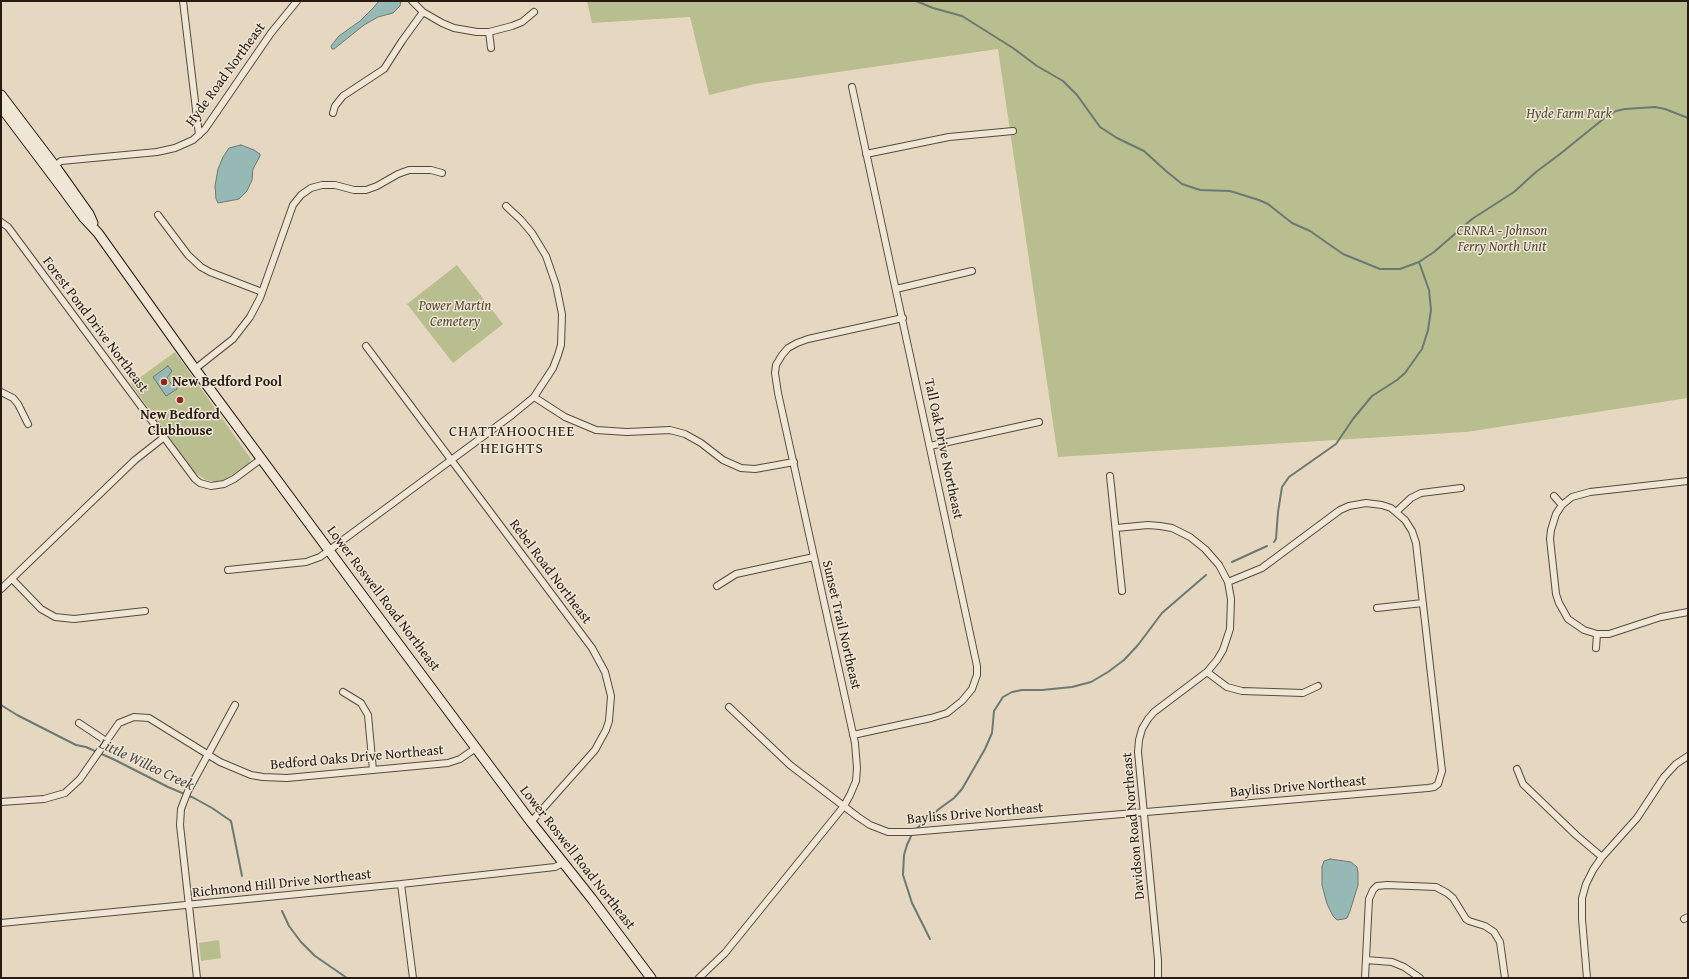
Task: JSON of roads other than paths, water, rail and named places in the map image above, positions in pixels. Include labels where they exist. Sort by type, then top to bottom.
[{"type":"street","points":[[183,1],[199,135]]},
{"type":"street","name":"Hyde Road Northeast","points":[[52,168],[61,162],[157,152],[175,148],[185,144],[199,135],[270,33],[297,1]]},
{"type":"street","points":[[412,1],[423,12],[442,23],[454,28],[477,32],[489,32],[512,26],[522,22],[534,12]]},
{"type":"street","points":[[333,113],[335,106],[343,96],[384,69],[423,12]]},
{"type":"street","points":[[489,32],[491,48]]},
{"type":"street","name":"Tall Oak Drive Northeast","points":[[852,87],[975,651],[976,675],[972,688],[962,701],[940,716],[853,735]]},
{"type":"street","name":"Lower Roswell Road Northeast","points":[[2,102],[89,214],[98,233],[261,460],[531,822],[596,904],[651,978]]},
{"type":"street","points":[[866,154],[948,137],[1013,131]]},
{"type":"street","points":[[195,369],[222,350],[241,331],[254,311],[293,205],[301,195],[311,188],[329,184],[366,190],[409,170],[431,170],[442,173]]},
{"type":"street","points":[[228,570],[306,562],[316,559],[512,416],[534,397],[544,383],[555,362],[561,345],[562,314],[556,285],[546,256],[532,233],[506,206]]},
{"type":"street","points":[[158,215],[188,255],[197,264],[210,272],[262,292]]},
{"type":"street","name":"Forest Pond Drive Northeast","points":[[1,222],[8,227],[163,438],[195,479],[200,483],[211,486],[228,483],[261,460]]},
{"type":"street","points":[[896,289],[972,271]]},
{"type":"street","name":"Sunset Trail Northeast","points":[[699,978],[725,953],[844,806],[856,781],[858,768],[857,753],[776,380],[776,365],[788,348],[808,339],[903,318]]},
{"type":"street","name":"Rebel Road Northeast","points":[[366,346],[592,648],[600,661],[609,683],[611,696],[609,721],[601,741],[587,760],[531,822]]},
{"type":"street","points":[[1,392],[12,398],[18,404],[28,424]]},
{"type":"street","points":[[534,397],[565,417],[596,430],[622,432],[670,430],[685,434],[694,438],[723,460],[742,468],[756,469],[794,462]]},
{"type":"street","points":[[930,446],[1039,422]]},
{"type":"street","points":[[1,590],[135,460],[163,438]]},
{"type":"street","points":[[1110,476],[1122,591]]},
{"type":"street","points":[[1688,481],[1590,492],[1572,497],[1562,505],[1556,514],[1550,530],[1556,594],[1559,603],[1568,619],[1584,630],[1597,634],[1609,634],[1661,617],[1688,612]]},
{"type":"street","points":[[1396,512],[1411,498],[1421,493],[1461,488]]},
{"type":"street","points":[[1554,496],[1562,505]]},
{"type":"street","points":[[1228,582],[1262,568],[1340,510],[1349,506],[1373,503],[1391,508],[1396,512],[1409,526],[1416,543],[1442,770],[1438,784],[1444,788]]},
{"type":"street","name":"Davidson Road Northeast","points":[[1116,528],[1148,525],[1172,528],[1190,537],[1205,549],[1216,561],[1228,582],[1232,609],[1230,629],[1223,650],[1207,672],[1154,712],[1142,729],[1139,740],[1138,752],[1158,960],[1158,978]]},
{"type":"street","points":[[717,586],[736,574],[814,557]]},
{"type":"street","points":[[12,579],[40,609],[56,617],[74,619],[145,612]]},
{"type":"street","points":[[1377,608],[1423,603]]},
{"type":"street","points":[[1596,648],[1597,634]]},
{"type":"street","points":[[1207,672],[1227,687],[1242,691],[1303,693],[1318,686]]},
{"type":"street","points":[[343,692],[361,703],[368,715],[373,770]]},
{"type":"street","points":[[197,978],[188,906],[180,825],[180,809],[188,791],[235,705]]},
{"type":"street","name":"Bayliss Drive Northeast","points":[[729,707],[785,761],[870,825],[888,832],[899,833],[1104,815],[1144,813],[1428,788],[1434,787],[1438,784]]},
{"type":"street","name":"Bedford Oaks Drive Northeast","points":[[1,802],[44,799],[65,793],[80,779],[119,723],[134,717],[141,717],[156,722],[208,755],[244,772],[263,777],[287,778],[448,764],[460,759],[476,748]]},
{"type":"street","points":[[79,723],[106,741]]},
{"type":"street","points":[[1588,978],[1582,919],[1582,898],[1586,884],[1602,857],[1637,818],[1664,777],[1676,764],[1688,756]]},
{"type":"street","points":[[1517,770],[1523,784],[1571,830],[1602,857]]},
{"type":"street","name":"Richmond Hill Drive Northeast","points":[[1,923],[188,906],[401,884],[555,867],[563,863]]},
{"type":"street","points":[[401,884],[413,978]]},
{"type":"street","points":[[1364,978],[1369,899],[1373,890],[1382,885],[1436,887],[1447,892],[1453,898],[1462,914],[1469,921],[1485,926],[1494,932],[1500,942],[1506,978]]},
{"type":"street","points":[[1366,960],[1392,962],[1404,967],[1420,978]]},
{"type":"water","points":[[379,1],[401,1],[400,6],[393,13],[378,17],[364,25],[332,49],[331,46],[339,36],[360,21]]},
{"type":"water","points":[[241,145],[260,154],[253,169],[252,180],[247,191],[239,199],[218,203],[216,199],[215,186],[218,169],[229,148]]},
{"type":"water","name":"New Bedford Pool","points":[[168,366],[172,371],[167,378],[177,389],[166,396],[153,377]]},
{"type":"water","points":[[1330,859],[1351,862],[1357,867],[1358,885],[1350,911],[1347,918],[1344,919],[1337,920],[1333,916],[1327,904],[1322,885],[1322,867],[1324,861]]},
{"type":"waterway","points":[[916,1],[933,8],[962,16],[1013,48],[1037,66],[1063,81],[1077,95],[1100,127],[1117,138],[1144,151],[1182,184],[1200,190],[1230,191],[1259,200],[1268,204],[1292,223],[1310,231],[1343,254],[1380,269],[1400,269],[1419,262],[1434,252],[1472,219],[1514,192],[1536,172],[1607,116],[1616,111],[1655,107],[1665,109],[1688,118]]},
{"type":"waterway","points":[[1274,542],[1276,539],[1282,487],[1289,477],[1336,444],[1353,419],[1372,396],[1405,373],[1422,349],[1428,330],[1431,310],[1429,290],[1419,262]]},
{"type":"waterway","points":[[1232,562],[1267,546]]},
{"type":"waterway","points":[[915,830],[954,798],[962,789],[985,749],[992,733],[994,711],[1003,697],[1012,692],[1022,690],[1072,687],[1091,682],[1108,672],[1124,660],[1138,645],[1162,613],[1206,575]]},
{"type":"waterway","name":"Little Willeo Creek","points":[[1,705],[17,715],[76,745],[86,747],[115,760],[168,787],[194,798],[231,821],[242,876]]},
{"type":"waterway","points":[[912,834],[904,855],[903,875],[912,903],[930,939]]},
{"type":"waterway","name":"Little Willeo Creek","points":[[282,911],[289,926],[301,942],[315,956],[347,978]]},
{"type":"place","name":"New Bedford Pool","points":[[164,382]]},
{"type":"place","name":"New Bedford Clubhouse","points":[[180,400]]},
{"type":"district","name":"CHATTAHOOCHEE HEIGHTS","points":[[512,440]]},
{"type":"park label","name":"Hyde Farm Park","points":[[1569,114]]},
{"type":"park label","name":"CRNRA - Johnson Ferry North Unit","points":[[1502,240]]},
{"type":"park label","name":"Power Martin Cemetery","points":[[455,314]]}]
